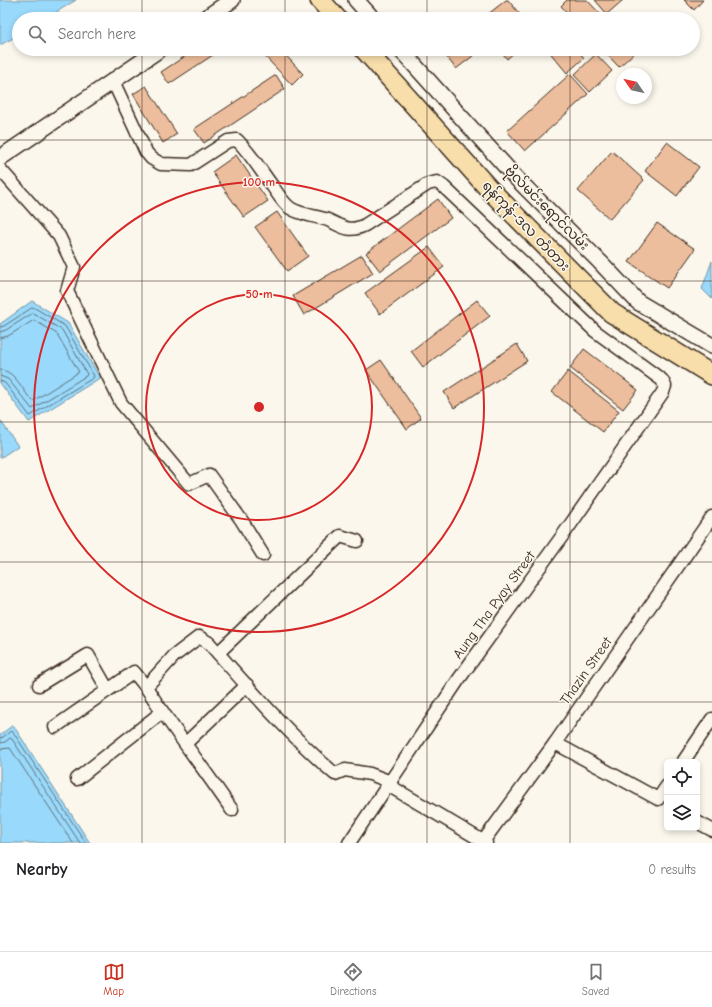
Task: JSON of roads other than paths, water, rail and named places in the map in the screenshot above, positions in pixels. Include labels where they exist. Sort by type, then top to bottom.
[{"type":"main road","points":[[320,0],[331,12]]},
{"type":"main road","name":"ရန်ကုန်-ဒလ တံတား","points":[[370,56],[489,189],[612,313],[712,375]]},
{"type":"street","points":[[214,12],[232,0]]},
{"type":"street","points":[[356,0],[367,12]]},
{"type":"street","points":[[0,158],[150,56]]},
{"type":"street","name":"ဗိုလ်မင်းရောင်လမ်း","points":[[406,56],[516,178],[638,302],[712,346]]},
{"type":"street","name":"Aung Tha Pyay Street","points":[[113,81],[146,152],[161,164],[191,165],[228,141],[237,140],[245,148],[279,196],[289,207],[297,212],[319,217],[349,229],[356,229],[365,225],[428,184],[437,182],[595,332],[662,380],[665,386],[663,392],[568,528],[459,679],[349,843]]},
{"type":"street","points":[[0,169],[59,236],[74,267],[67,291],[121,403],[189,484],[209,475],[242,521],[263,555]]},
{"type":"street","name":"Thazin Street","points":[[247,685],[311,754],[335,774],[345,770],[370,774],[390,784],[484,842],[712,517]]},
{"type":"street","points":[[218,653],[340,536],[357,541]]},
{"type":"street","points":[[146,687],[174,656],[199,637],[209,643],[247,685],[186,743]]},
{"type":"street","points":[[39,685],[88,655],[108,690]]},
{"type":"street","points":[[55,727],[134,672],[186,743],[232,810]]},
{"type":"street","points":[[77,779],[162,712]]},
{"type":"street","points":[[685,759],[712,719]]},
{"type":"street","points":[[554,743],[662,802]]},
{"type":"street","points":[[700,824],[712,830]]},
{"type":"water","points":[[0,0],[76,0],[56,12],[12,12],[12,39],[0,45]]},
{"type":"water","points":[[712,261],[712,299],[702,289]]},
{"type":"water","points":[[32,301],[68,323],[100,378],[29,422],[0,383],[0,324]]},
{"type":"water","points":[[0,420],[18,446],[0,458]]},
{"type":"water","points":[[13,725],[90,843],[0,843],[0,735]]}]
